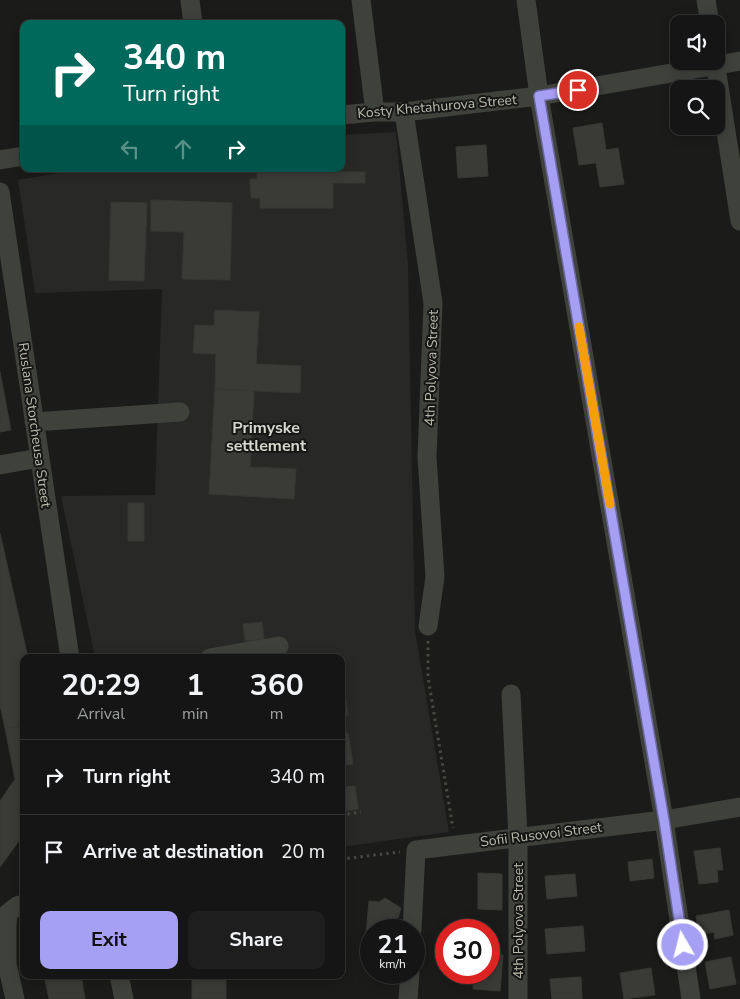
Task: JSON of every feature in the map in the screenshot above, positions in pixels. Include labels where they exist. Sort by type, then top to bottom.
[{"type":"street","points":[[190,0],[192,20]]},
{"type":"street","points":[[361,0],[375,112]]},
{"type":"street","points":[[526,0],[539,96],[664,820],[690,999]]},
{"type":"street","points":[[706,0],[708,15]]},
{"type":"street","name":"Kosty Khetahurova Street","points":[[725,62],[740,61]]},
{"type":"street","name":"Kosty Khetahurova Street","points":[[345,115],[404,112],[539,96],[678,70]]},
{"type":"street","points":[[717,70],[740,221]]},
{"type":"street","name":"4th Polyova Street","points":[[404,112],[433,303],[427,457],[435,576],[428,626]]},
{"type":"street","points":[[0,160],[20,157]]},
{"type":"street","name":"Ruslana Storcheusa Street","points":[[0,192],[69,654]]},
{"type":"street","points":[[34,422],[180,412]]},
{"type":"street","points":[[0,465],[39,458]]},
{"type":"street","points":[[233,654],[279,646]]},
{"type":"street","name":"4th Polyova Street","points":[[510,694],[518,837],[518,999]]},
{"type":"street","name":"Sofii Rusovoi Street","points":[[416,850],[664,820],[740,807]]},
{"type":"street","points":[[413,919],[416,850]]},
{"type":"street","points":[[15,999],[4,965],[6,925],[8,912],[20,905]]},
{"type":"street","points":[[121,979],[124,999]]},
{"type":"street","points":[[408,999],[409,984]]},
{"type":"path","points":[[428,626],[428,677],[456,844]]},
{"type":"path","points":[[345,814],[361,812]]},
{"type":"path","points":[[345,859],[416,850]]},
{"type":"shaded area","points":[[396,132],[408,264],[415,631],[449,832],[345,846],[345,654],[94,654],[61,496],[155,495],[162,289],[35,293],[18,180],[66,172],[345,172],[345,135]]},
{"type":"building","points":[[602,123],[606,150],[618,148],[624,184],[600,187],[596,163],[579,165],[573,128]]},
{"type":"building","points":[[486,145],[488,176],[458,178],[456,147]]},
{"type":"building","points":[[257,172],[365,172],[365,183],[333,183],[333,208],[260,208],[260,198],[251,198],[250,179],[257,179]]},
{"type":"building","points":[[151,200],[232,203],[230,280],[182,279],[184,232],[151,231]]},
{"type":"building","points":[[111,202],[147,203],[144,281],[109,280]]},
{"type":"building","points":[[215,310],[259,312],[256,364],[301,366],[300,393],[215,389],[216,354],[193,353],[195,325],[214,326]]},
{"type":"building","points":[[0,372],[11,430],[0,432]]},
{"type":"building","points":[[215,389],[254,391],[250,467],[296,469],[294,499],[209,494]]},
{"type":"building","points":[[128,503],[144,503],[144,541],[128,541]]},
{"type":"building","points":[[0,533],[27,654],[20,654],[20,726],[5,728],[0,705]]},
{"type":"building","points":[[262,622],[264,639],[245,641],[243,624]]},
{"type":"building","points":[[345,695],[348,715],[345,715]]},
{"type":"building","points":[[20,726],[20,840],[0,867],[0,801],[15,779],[5,728]]},
{"type":"building","points":[[345,733],[348,733],[353,764],[345,765]]},
{"type":"building","points":[[355,786],[358,809],[345,811],[345,787]]},
{"type":"building","points":[[720,848],[723,870],[717,870],[718,882],[699,884],[694,851]]},
{"type":"building","points":[[652,859],[654,878],[630,881],[628,862]]},
{"type":"building","points":[[478,873],[502,874],[502,910],[478,909]]},
{"type":"building","points":[[575,874],[577,896],[547,899],[545,876]]},
{"type":"building","points":[[385,898],[401,908],[398,918],[367,919],[369,901],[379,902]]},
{"type":"building","points":[[729,910],[733,935],[715,939],[714,932],[699,935],[696,916]]},
{"type":"building","points":[[583,926],[585,951],[547,954],[545,929]]},
{"type":"building","points":[[500,955],[503,955],[500,991],[473,989],[473,984],[500,984]]},
{"type":"building","points":[[731,957],[736,984],[710,989],[705,962]]},
{"type":"building","points":[[651,968],[655,995],[624,999],[620,973]]},
{"type":"building","points":[[581,977],[582,999],[552,999],[550,979]]},
{"type":"building","points":[[45,979],[82,979],[85,999],[49,999]]},
{"type":"building","points":[[192,979],[226,979],[226,999],[192,999]]},
{"type":"slow traffic","points":[[579,327],[610,504]]},
{"type":"district","name":"Primyske settlement","points":[[266,436]]},
{"type":"route","points":[[578,90],[539,96],[664,820],[683,945]]}]
